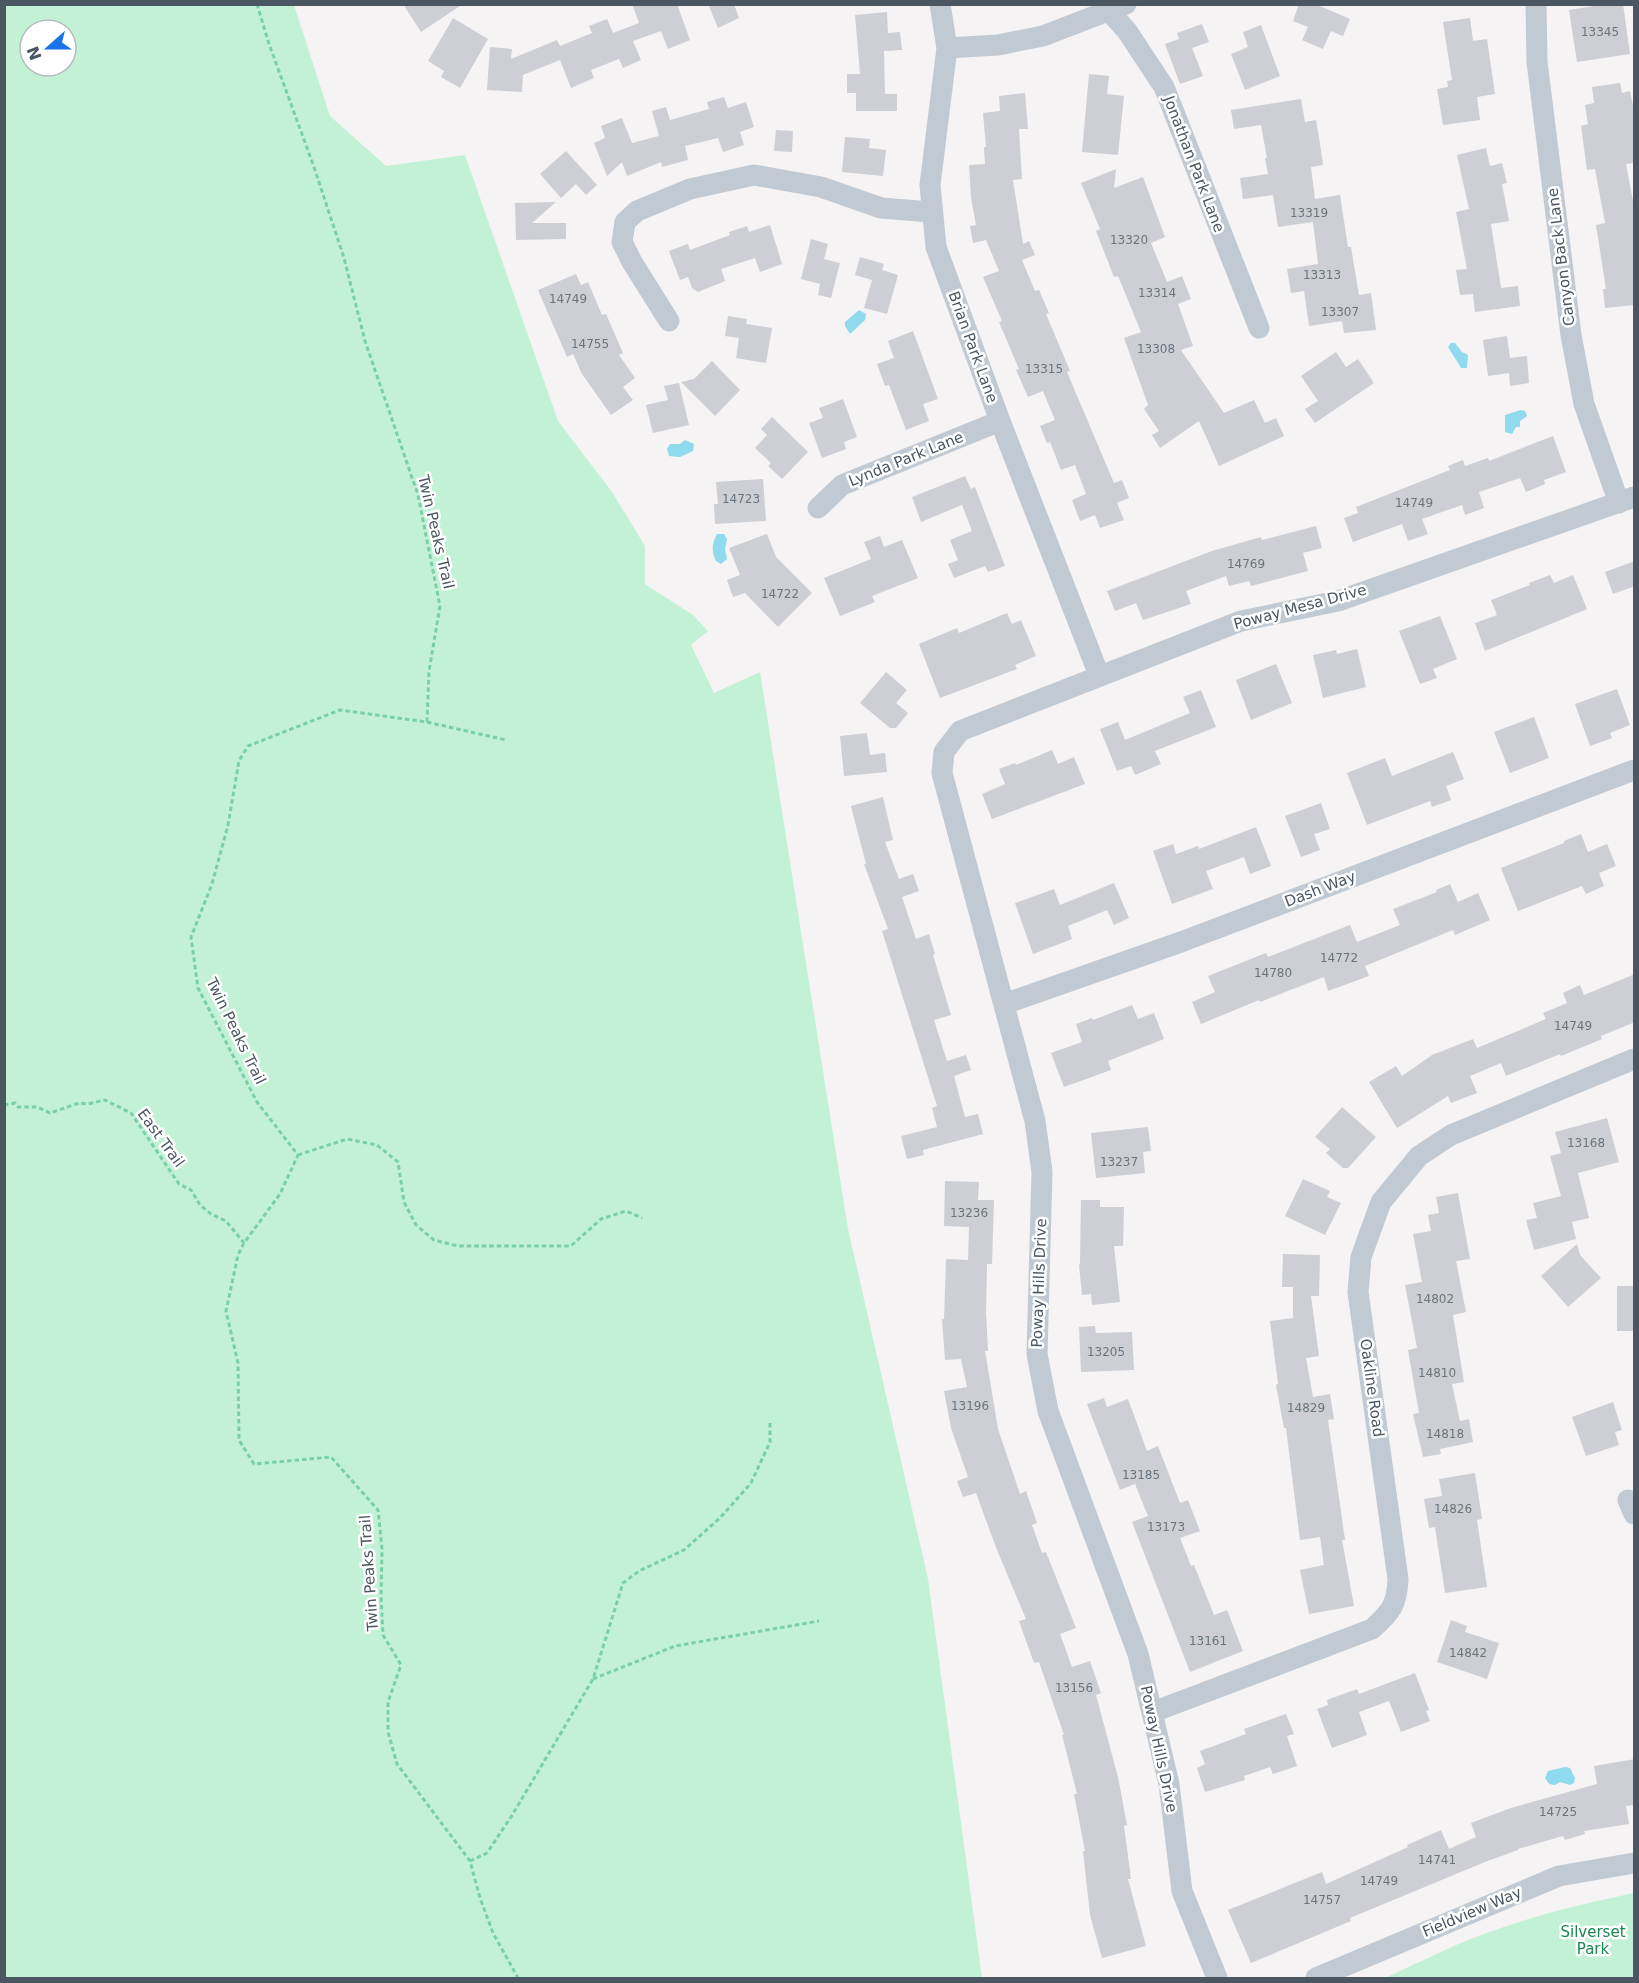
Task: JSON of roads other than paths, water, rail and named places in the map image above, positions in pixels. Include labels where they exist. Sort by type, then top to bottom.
[{"type":"street","name":"Brian Park Lane","points":[[940,4],[947,48],[930,185],[936,247],[1000,421],[1099,675]]},
{"type":"street","name":"Canyon Back Lane","points":[[1536,4],[1537,62],[1571,335],[1584,404],[1627,500]]},
{"type":"street","points":[[947,48],[998,45],[1043,36],[1117,8]]},
{"type":"street","name":"Jonathan Park Lane","points":[[1117,8],[1127,31],[1164,87],[1259,328]]},
{"type":"street","points":[[669,321],[622,242],[625,222],[637,211],[690,189],[754,175],[821,187],[881,208],[932,212]]},
{"type":"street","name":"Lynda Park Lane","points":[[818,508],[842,485],[1000,421]]},
{"type":"street","name":"Poway Mesa Drive","points":[[944,752],[960,731],[1241,621],[1338,601],[1627,500]]},
{"type":"street","name":"Poway Hills Drive","points":[[944,752],[942,772],[1035,1121],[1042,1172],[1037,1354],[1048,1411],[1138,1654],[1169,1784],[1182,1891],[1217,1978]]},
{"type":"street","name":"Dash Way","points":[[1004,1004],[1181,942],[1635,770]]},
{"type":"street","name":"Oakline Road","points":[[1153,1712],[1372,1629],[1391,1612],[1398,1596],[1398,1579],[1358,1292],[1361,1257],[1381,1203],[1419,1156],[1450,1136],[1635,1059]]},
{"type":"street","name":"Fieldview Way","points":[[1316,1978],[1559,1876],[1635,1863]]},
{"type":"water","points":[[859,310],[866,314],[865,320],[850,334],[845,322]]},
{"type":"water","points":[[1451,343],[1455,343],[1462,352],[1468,355],[1467,368],[1461,368],[1448,347]]},
{"type":"water","points":[[1525,411],[1527,416],[1520,421],[1520,427],[1516,427],[1512,434],[1505,432],[1505,415]]},
{"type":"water","points":[[685,440],[694,444],[693,451],[680,457],[669,456],[667,449],[670,444],[680,444]]},
{"type":"water","points":[[717,534],[724,534],[727,539],[725,549],[727,559],[721,564],[716,561],[713,550]]},
{"type":"water","points":[[1570,1768],[1575,1778],[1574,1783],[1570,1785],[1560,1782],[1555,1785],[1549,1784],[1545,1778],[1548,1771]]},
{"type":"park label","name":"Silverset Park","points":[[1593,1940]]}]
